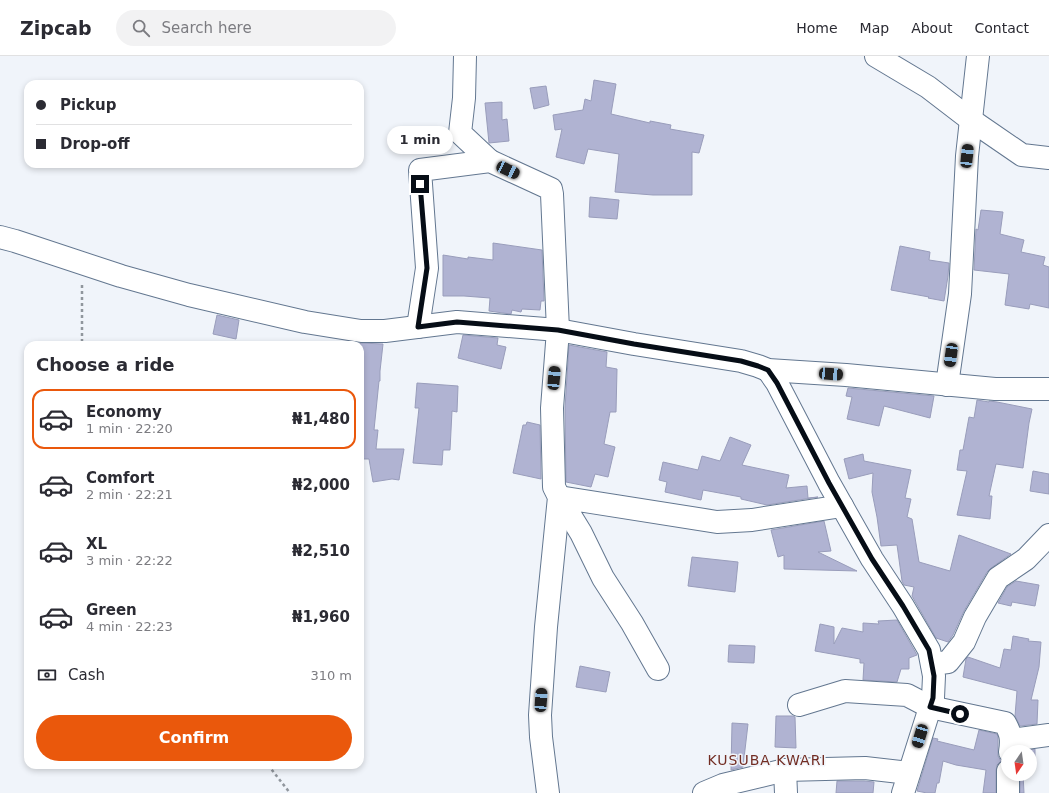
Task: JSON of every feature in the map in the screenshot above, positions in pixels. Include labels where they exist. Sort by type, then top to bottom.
[{"type":"street","points":[[465,56],[464,98],[460,133],[490,161],[551,189],[554,224],[558,330],[552,408],[554,487],[581,534],[603,578],[632,623],[658,668]]},
{"type":"street","points":[[876,56],[928,87],[971,120],[1022,155],[1049,158]]},
{"type":"street","points":[[947,385],[960,294],[967,156],[978,56]]},
{"type":"street","points":[[418,327],[427,268],[420,170],[490,161]]},
{"type":"street","points":[[0,236],[121,276],[189,295],[305,322],[361,331],[385,331],[457,322],[558,330],[741,361],[768,370],[846,375],[995,389],[1049,389]]},
{"type":"street","points":[[704,793],[723,785],[785,770],[865,768],[906,783],[933,698],[934,676],[929,650],[903,606],[872,559],[829,483],[777,383],[768,370]]},
{"type":"street","points":[[559,497],[717,522],[752,520],[842,506]]},
{"type":"street","points":[[548,793],[541,737],[540,715],[546,627],[559,497]]},
{"type":"street","points":[[932,664],[948,662],[964,642],[975,617],[998,578],[1026,559],[1049,535]]},
{"type":"street","points":[[799,705],[846,691],[907,695],[930,707],[1005,723],[1010,732],[1011,745]]},
{"type":"street","points":[[1014,745],[1049,735]]},
{"type":"street","points":[[785,770],[786,793]]},
{"type":"street","points":[[1008,781],[1008,793]]},
{"type":"path","points":[[82,263],[82,341]]},
{"type":"path","points":[[271,769],[290,793]]},
{"type":"building","points":[[594,80],[616,84],[611,114],[650,123],[650,121],[671,125],[670,129],[704,135],[699,153],[692,152],[692,195],[653,195],[615,192],[619,154],[588,149],[584,164],[556,157],[562,129],[555,130],[553,115],[583,110],[585,99],[591,101]]},
{"type":"building","points":[[546,86],[549,105],[534,109],[530,88]]},
{"type":"building","points":[[502,102],[502,120],[507,119],[509,141],[489,143],[485,103]]},
{"type":"building","points":[[590,197],[619,200],[617,219],[589,217]]},
{"type":"building","points":[[981,210],[1003,212],[1000,234],[1024,240],[1021,252],[1045,257],[1043,265],[1049,267],[1049,308],[1030,304],[1029,309],[1005,305],[1009,274],[974,270],[976,229],[978,230]]},
{"type":"building","points":[[493,243],[542,250],[544,301],[541,301],[540,310],[522,309],[521,312],[512,310],[511,314],[489,311],[490,298],[443,296],[443,255],[468,259],[468,257],[493,260]]},
{"type":"building","points":[[900,246],[930,252],[929,260],[949,263],[944,301],[891,290]]},
{"type":"building","points":[[217,315],[239,320],[236,339],[213,334]]},
{"type":"building","points":[[463,335],[498,338],[497,345],[506,347],[501,369],[458,358]]},
{"type":"building","points":[[364,343],[383,344],[374,430],[378,430],[376,449],[404,449],[399,480],[392,479],[373,482],[369,459],[364,459]]},
{"type":"building","points":[[569,345],[607,352],[606,367],[617,369],[616,412],[610,412],[604,444],[615,447],[608,477],[595,474],[591,487],[566,482],[565,408]]},
{"type":"building","points":[[417,383],[458,386],[457,412],[452,411],[450,450],[443,450],[442,465],[413,463],[419,408],[415,408]]},
{"type":"building","points":[[848,388],[934,396],[930,418],[884,406],[879,426],[847,419],[852,397],[846,396]]},
{"type":"building","points":[[977,400],[997,402],[1032,409],[1023,468],[996,464],[989,496],[992,496],[990,519],[957,515],[967,471],[957,470],[960,450],[963,450],[969,417],[974,418]]},
{"type":"building","points":[[527,422],[540,425],[541,479],[513,473],[523,425],[526,425]]},
{"type":"building","points":[[730,437],[751,445],[742,465],[789,475],[786,488],[807,486],[808,498],[818,497],[767,505],[741,499],[741,497],[703,490],[701,500],[665,492],[667,482],[659,480],[663,462],[698,470],[702,456],[720,461]]},
{"type":"building","points":[[863,454],[864,461],[911,470],[905,498],[911,499],[907,517],[912,519],[919,562],[950,571],[959,535],[1011,554],[987,572],[948,642],[936,638],[912,596],[914,587],[904,585],[902,581],[897,545],[881,546],[872,492],[873,473],[849,479],[844,459]]},
{"type":"building","points":[[1033,471],[1049,474],[1049,494],[1030,491]]},
{"type":"building","points":[[824,521],[831,551],[818,552],[857,571],[784,569],[784,555],[778,557],[771,530]]},
{"type":"building","points":[[692,557],[738,562],[735,592],[688,586]]},
{"type":"building","points":[[1016,581],[1039,585],[1035,606],[1012,602],[1011,606],[998,603],[1007,587]]},
{"type":"building","points":[[897,620],[917,655],[909,658],[909,669],[901,669],[897,682],[863,680],[864,663],[860,663],[860,659],[815,651],[820,624],[834,627],[834,644],[842,628],[863,632],[863,623],[879,624],[878,621]]},
{"type":"building","points":[[1013,636],[1029,639],[1028,641],[1041,642],[1039,667],[1031,700],[1038,700],[1037,724],[1020,726],[1015,716],[1017,691],[963,677],[966,659],[968,657],[1000,668],[1004,649],[1011,650]]},
{"type":"building","points":[[729,645],[755,646],[754,663],[728,662]]},
{"type":"building","points":[[580,666],[610,672],[606,692],[576,687]]},
{"type":"building","points":[[776,716],[795,717],[796,748],[775,747]]},
{"type":"building","points":[[732,723],[748,724],[743,767],[731,770]]},
{"type":"building","points":[[979,730],[997,734],[998,756],[1001,761],[997,765],[996,771],[996,793],[983,793],[986,770],[956,765],[943,761],[939,783],[937,783],[935,793],[917,791],[933,738],[938,739],[937,741],[974,750]]},
{"type":"building","points":[[837,781],[874,782],[873,793],[836,793]]},
{"type":"building","points":[[1020,781],[1023,781],[1024,793],[1020,793]]},
{"type":"district","name":"KUSUBA KWARI","points":[[767,760]]},
{"type":"route","points":[[420,184],[427,268],[418,327],[457,322],[558,330],[741,361],[768,370],[777,383],[829,483],[872,559],[903,606],[929,650],[934,676],[933,698],[930,707],[960,714]]}]
